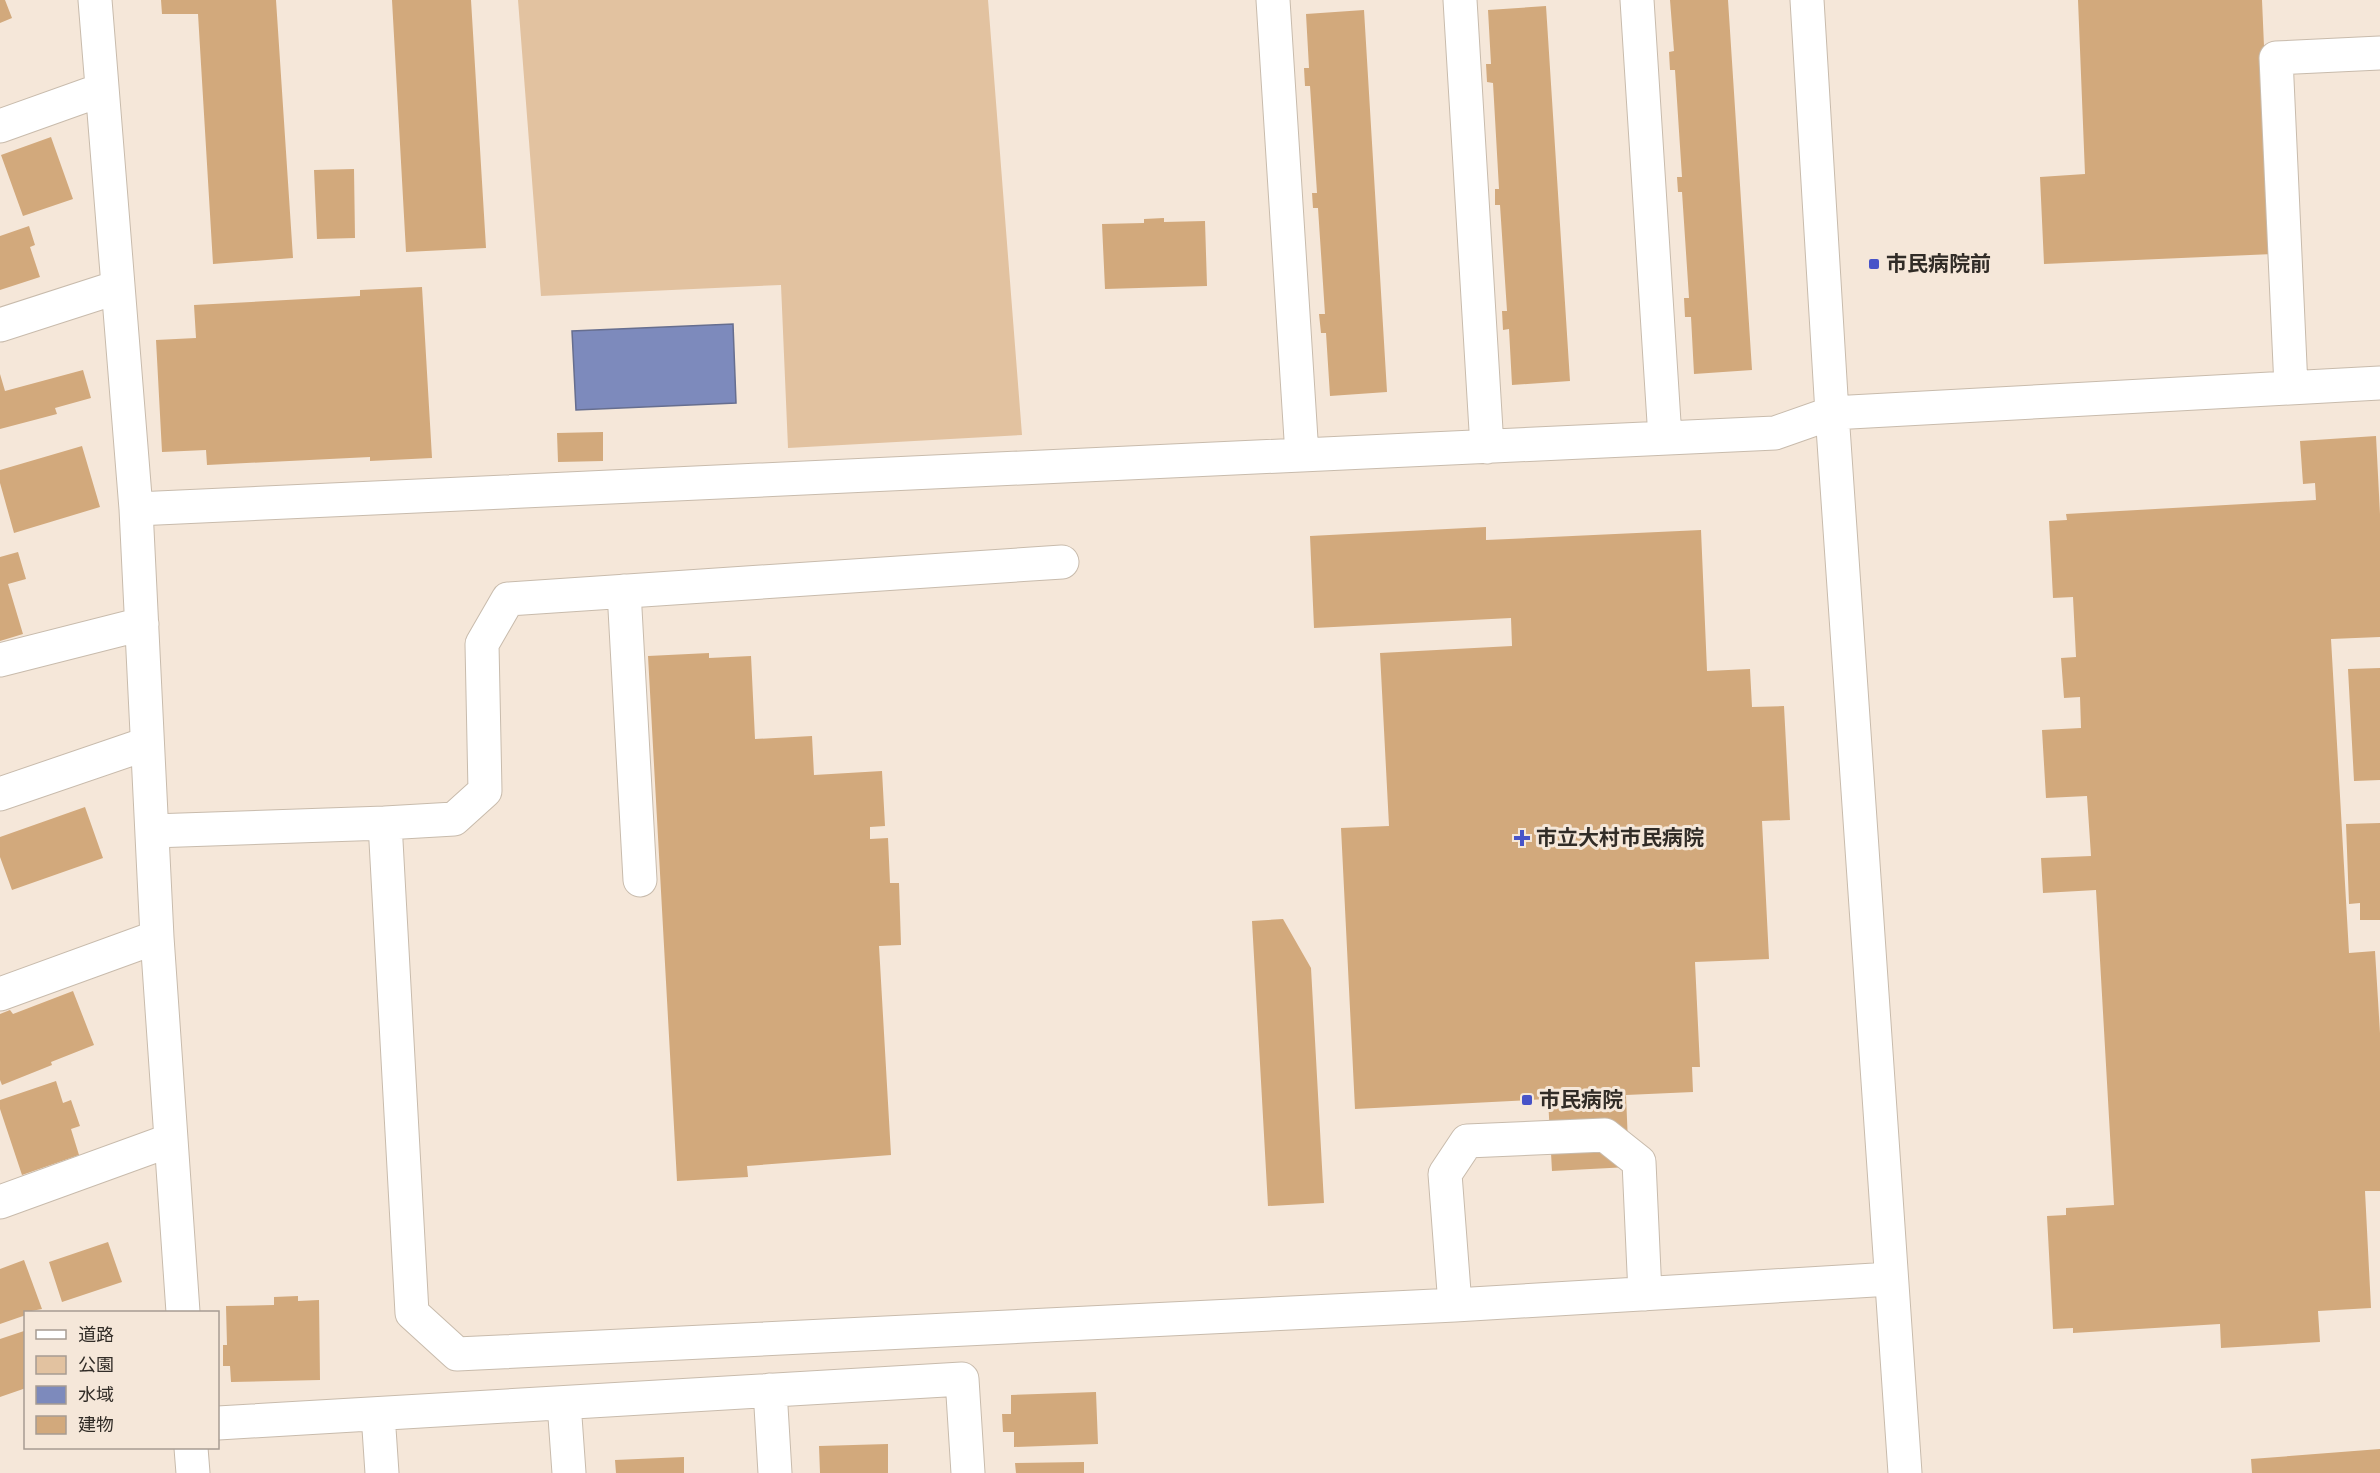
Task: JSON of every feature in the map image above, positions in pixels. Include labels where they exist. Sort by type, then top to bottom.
[{"type":"street","points":[[95,0],[135,510],[157,937],[183,1311]]},
{"type":"street","points":[[1273,0],[1302,455]]},
{"type":"street","points":[[1460,0],[1487,447]]},
{"type":"street","points":[[1637,0],[1665,438]]},
{"type":"street","points":[[1807,0],[1832,413],[1905,1473]]},
{"type":"street","points":[[2291,387],[2276,58],[2380,53]]},
{"type":"street","points":[[0,126],[101,90]]},
{"type":"street","points":[[0,325],[118,287]]},
{"type":"street","points":[[135,510],[1775,433],[1832,413],[2380,383]]},
{"type":"street","points":[[152,831],[454,819],[485,791],[482,644],[508,599],[1062,562]]},
{"type":"street","points":[[624,591],[640,880]]},
{"type":"street","points":[[0,660],[141,624]]},
{"type":"street","points":[[0,794],[146,744]]},
{"type":"street","points":[[385,823],[412,1312],[457,1354],[1455,1305],[1891,1279]]},
{"type":"street","points":[[0,994],[157,937]]},
{"type":"street","points":[[1455,1305],[1445,1174],[1467,1141],[1605,1135],[1639,1162],[1646,1294]]},
{"type":"street","points":[[0,1202],[171,1140]]},
{"type":"street","points":[[219,1424],[962,1379],[968,1473]]},
{"type":"street","points":[[770,1390],[775,1473]]},
{"type":"street","points":[[564,1403],[569,1473]]},
{"type":"street","points":[[378,1414],[382,1473]]},
{"type":"green space","points":[[518,0],[988,0],[1022,435],[788,448],[781,285],[541,296]]},
{"type":"water","points":[[733,324],[736,403],[576,410],[572,331]]},
{"type":"building","points":[[0,0],[5,0],[12,18],[0,23]]},
{"type":"building","points":[[161,0],[276,0],[293,258],[213,264],[198,14],[162,14]]},
{"type":"building","points":[[392,0],[471,0],[486,248],[406,252]]},
{"type":"building","points":[[1670,0],[1728,0],[1752,370],[1694,374],[1691,317],[1685,317],[1684,298],[1689,298],[1682,192],[1678,192],[1677,177],[1682,177],[1675,70],[1670,70],[1669,52],[1674,51]]},
{"type":"building","points":[[2078,0],[2262,0],[2273,254],[2044,264],[2040,177],[2085,174]]},
{"type":"building","points":[[1546,6],[1570,381],[1512,385],[1509,329],[1503,330],[1502,311],[1507,311],[1500,205],[1495,205],[1495,189],[1499,189],[1493,83],[1487,82],[1486,64],[1491,64],[1488,10]]},
{"type":"building","points":[[1364,10],[1387,392],[1330,396],[1326,333],[1321,333],[1319,314],[1325,314],[1318,208],[1313,208],[1312,193],[1317,193],[1310,86],[1305,86],[1304,68],[1309,68],[1306,14]]},
{"type":"building","points":[[51,137],[73,199],[23,216],[1,155]]},
{"type":"building","points":[[354,169],[355,238],[317,239],[314,170]]},
{"type":"building","points":[[1164,218],[1164,222],[1205,221],[1207,286],[1105,289],[1102,224],[1144,223],[1144,219]]},
{"type":"building","points":[[29,226],[35,245],[30,247],[40,277],[0,290],[0,236]]},
{"type":"building","points":[[422,287],[432,458],[370,461],[370,457],[207,465],[206,450],[162,452],[156,340],[196,338],[194,305],[360,296],[360,290]]},
{"type":"building","points":[[83,370],[91,398],[55,408],[57,414],[0,429],[0,374],[5,391]]},
{"type":"building","points":[[603,432],[603,461],[558,462],[557,433]]},
{"type":"building","points":[[2376,436],[2380,514],[2380,637],[2331,639],[2349,953],[2375,951],[2380,1033],[2380,1191],[2365,1191],[2371,1308],[2318,1311],[2320,1342],[2221,1348],[2220,1324],[2073,1333],[2073,1328],[2053,1329],[2047,1216],[2066,1215],[2066,1208],[2114,1205],[2096,890],[2043,893],[2041,858],[2091,856],[2087,796],[2046,798],[2042,730],[2081,728],[2080,697],[2064,698],[2061,658],[2076,657],[2073,597],[2053,598],[2049,521],[2067,520],[2066,514],[2316,500],[2315,483],[2303,484],[2300,441]]},
{"type":"building","points":[[82,446],[100,507],[14,533],[0,483],[0,470]]},
{"type":"building","points":[[1486,527],[1486,540],[1701,530],[1707,671],[1750,669],[1752,707],[1784,706],[1790,820],[1762,821],[1769,959],[1695,962],[1700,1067],[1692,1067],[1693,1092],[1626,1095],[1629,1167],[1552,1171],[1548,1099],[1355,1109],[1341,828],[1389,826],[1380,653],[1512,646],[1511,618],[1314,628],[1310,536]]},
{"type":"building","points":[[18,552],[26,579],[8,584],[23,634],[0,641],[0,557]]},
{"type":"building","points":[[709,653],[709,658],[751,656],[755,739],[812,736],[814,775],[882,771],[885,826],[870,827],[870,839],[888,838],[890,883],[899,883],[901,945],[879,946],[891,1155],[747,1166],[748,1177],[677,1181],[648,656]]},
{"type":"building","points":[[2380,668],[2380,780],[2354,781],[2348,669]]},
{"type":"building","points":[[85,807],[103,858],[12,890],[0,857],[0,837]]},
{"type":"building","points":[[2380,823],[2380,920],[2360,920],[2360,903],[2349,904],[2346,824]]},
{"type":"building","points":[[1283,919],[1311,968],[1324,1203],[1268,1206],[1252,921]]},
{"type":"building","points":[[73,991],[94,1045],[2,1085],[0,1080],[0,1014],[10,1010],[13,1014]]},
{"type":"building","points":[[56,1081],[63,1103],[71,1100],[80,1126],[71,1129],[79,1155],[22,1175],[0,1109],[0,1100]]},
{"type":"building","points":[[108,1242],[122,1282],[62,1302],[49,1262]]},
{"type":"building","points":[[24,1260],[42,1309],[24,1311],[24,1316],[0,1324],[0,1269]]},
{"type":"building","points":[[298,1296],[298,1301],[319,1300],[320,1380],[231,1382],[230,1366],[223,1366],[223,1345],[227,1345],[226,1306],[274,1305],[274,1297]]},
{"type":"building","points":[[24,1331],[24,1389],[0,1397],[0,1339]]},
{"type":"building","points":[[1096,1392],[1098,1444],[1014,1447],[1014,1432],[1003,1432],[1002,1414],[1011,1414],[1011,1395]]},
{"type":"building","points":[[888,1444],[888,1473],[820,1473],[819,1446]]},
{"type":"building","points":[[2380,1449],[2380,1473],[2252,1473],[2251,1459]]},
{"type":"building","points":[[684,1457],[684,1473],[616,1473],[615,1460]]},
{"type":"building","points":[[1084,1462],[1084,1473],[1016,1473],[1015,1463]]},
{"type":"place","name":"市民病院前","points":[[1874,264]]},
{"type":"place","name":"市立大村市民病院","points":[[1522,838]]},
{"type":"place","name":"市民病院","points":[[1527,1100]]}]
